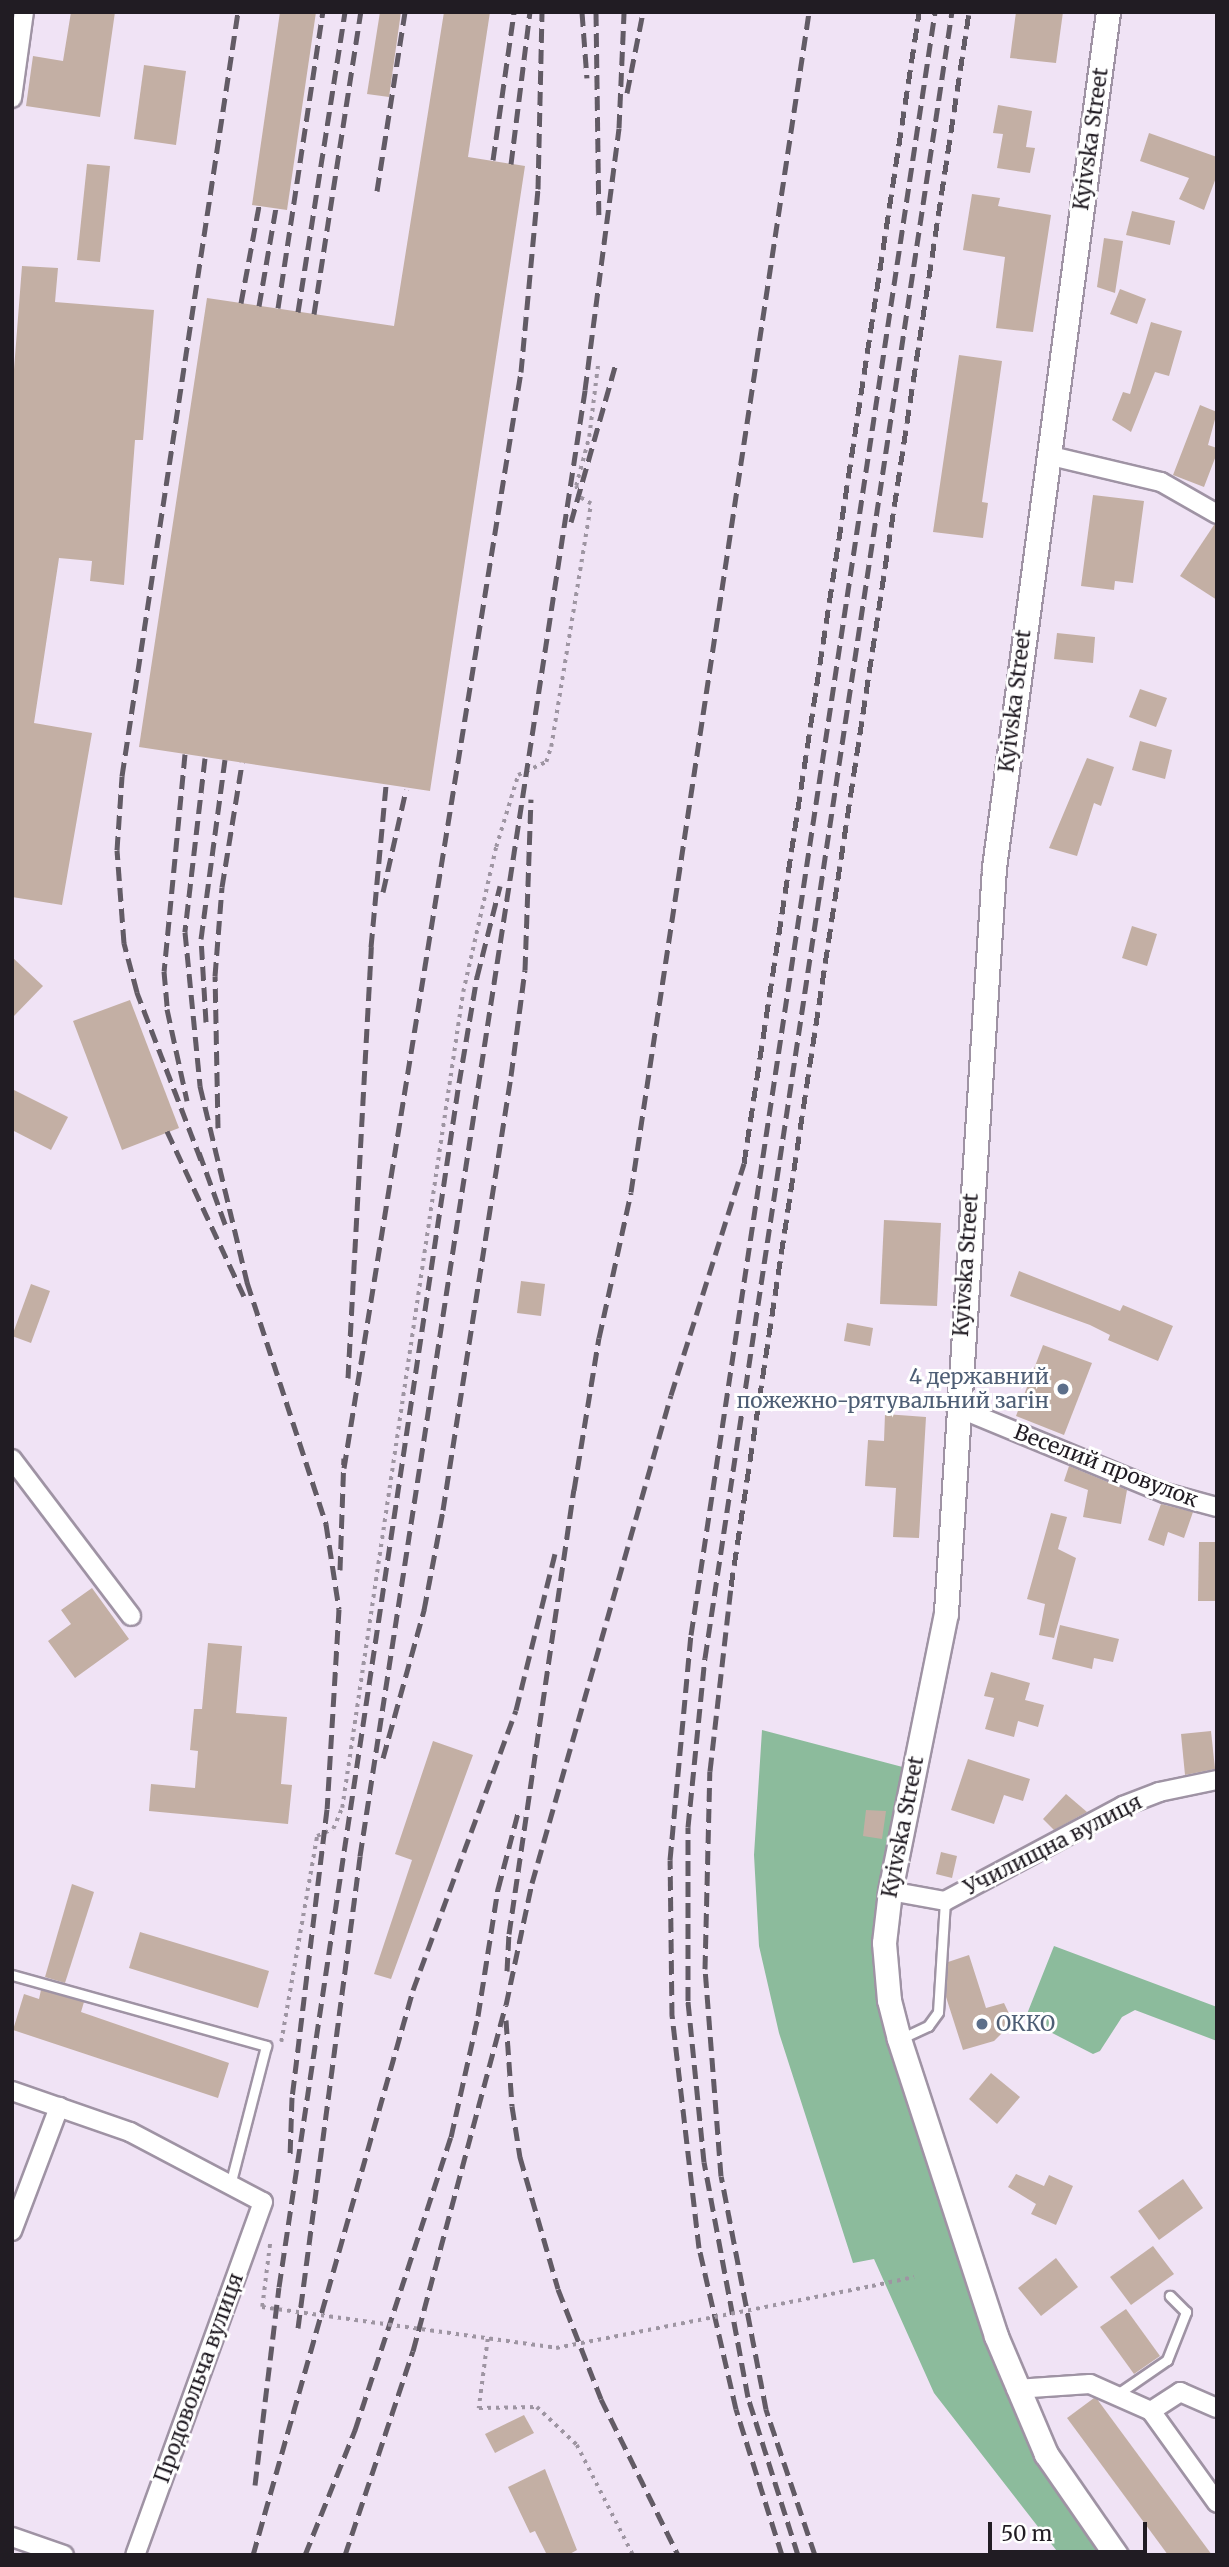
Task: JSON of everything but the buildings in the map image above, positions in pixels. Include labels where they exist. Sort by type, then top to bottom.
[{"type":"street","points":[[12,98],[24,12]]},
{"type":"street","name":"Kyivska Street","points":[[1108,12],[994,868],[956,1407],[944,1624],[890,1891],[885,1962],[899,2039],[1016,2389],[1046,2454],[1116,2555]]},
{"type":"street","points":[[1047,455],[1161,482],[1217,514]]},
{"type":"street","name":"Веселий провулок","points":[[956,1407],[1165,1493],[1217,1507]]},
{"type":"street","points":[[12,1459],[131,1616]]},
{"type":"street","name":"Училищна вулиця","points":[[890,1891],[945,1901],[1123,1806],[1159,1792],[1217,1780]]},
{"type":"street","points":[[12,2091],[130,2132],[231,2181]]},
{"type":"street","points":[[12,2231],[59,2107]]},
{"type":"street","name":"Продовольча вулиця","points":[[135,2555],[263,2202],[231,2181]]},
{"type":"street","points":[[1016,2389],[1090,2384],[1151,2411],[1217,2503]]},
{"type":"street","points":[[1151,2411],[1180,2392],[1217,2408]]},
{"type":"street","points":[[12,2537],[64,2555]]},
{"type":"lane","points":[[899,2039],[928,2026],[938,2012],[945,1901]]},
{"type":"lane","points":[[12,1975],[266,2046],[231,2181]]},
{"type":"lane","points":[[1116,2395],[1167,2360],[1186,2312],[1170,2296]]},
{"type":"path","points":[[281,2048],[317,1836],[333,1829],[342,1808],[463,992],[496,847],[518,775],[546,762],[551,747],[590,504],[579,497],[576,486],[589,437],[598,364]]},
{"type":"path","points":[[271,2234],[262,2307],[556,2348],[915,2277]]},
{"type":"path","points":[[488,2339],[479,2407],[537,2407],[577,2445],[633,2555]]},
{"type":"green space","points":[[762,1730],[914,1770],[885,1962],[1016,2389],[1116,2555],[1060,2555],[934,2393],[874,2259],[853,2263],[779,2033],[759,1946],[754,1855]]},
{"type":"green space","points":[[1054,1946],[1217,2007],[1217,2041],[1135,2010],[1122,2017],[1100,2051],[1093,2054],[1025,2019]]},
{"type":"railway","points":[[201,1160],[137,992],[124,943],[117,850],[122,776],[238,12]]},
{"type":"railway","points":[[278,308],[323,12]]},
{"type":"railway","points":[[298,312],[345,12]]},
{"type":"railway","points":[[314,314],[361,12]]},
{"type":"railway","points":[[377,191],[405,12]]},
{"type":"railway","points":[[493,160],[514,12]]},
{"type":"railway","points":[[511,164],[530,12]]},
{"type":"railway","points":[[344,1468],[521,372],[538,189],[542,12]]},
{"type":"railway","points":[[582,12],[587,78]]},
{"type":"railway","points":[[596,12],[599,215]]},
{"type":"railway","points":[[298,2328],[360,1856],[585,390],[619,128],[624,12]]},
{"type":"railway","points":[[627,93],[643,12]]},
{"type":"railway","points":[[507,1971],[509,1934],[574,1490],[599,1338],[631,1192],[809,12]]},
{"type":"railway","points":[[345,2555],[413,2351],[506,2005],[532,1883],[671,1395],[744,1163],[919,12]]},
{"type":"railway","points":[[782,2555],[736,2409],[699,2248],[672,2016],[670,1860],[691,1635],[935,12]]},
{"type":"railway","points":[[798,2555],[748,2397],[704,2162],[688,2001],[688,1827],[705,1658],[952,12]]},
{"type":"railway","points":[[815,2555],[766,2409],[721,2176],[705,1969],[710,1771],[731,1586],[969,12]]},
{"type":"railway","points":[[241,303],[259,206]]},
{"type":"railway","points":[[259,306],[276,208]]},
{"type":"railway","points":[[571,522],[616,363]]},
{"type":"railway","points":[[185,754],[164,971],[167,1009],[187,1101]]},
{"type":"railway","points":[[205,758],[185,932],[200,1086],[247,1282],[326,1524],[339,1609],[327,1809],[292,2097],[290,2158]]},
{"type":"railway","points":[[206,1022],[201,939],[225,760]]},
{"type":"railway","points":[[218,1128],[215,976],[222,887],[242,763]]},
{"type":"railway","points":[[348,1378],[371,947],[386,785]]},
{"type":"railway","points":[[383,892],[406,790]]},
{"type":"railway","points":[[383,1758],[424,1610],[443,1510],[511,1076],[525,970],[531,799]]},
{"type":"railway","points":[[255,2485],[279,2287],[459,1083],[477,977],[500,886]]},
{"type":"railway","points":[[167,1131],[244,1296]]},
{"type":"railway","points":[[199,1152],[225,1224]]},
{"type":"railway","points":[[340,1570],[344,1458]]},
{"type":"railway","points":[[253,2555],[413,1990],[516,1710],[556,1550]]},
{"type":"railway","points":[[305,2555],[355,2430],[451,2137],[478,2016],[498,1889],[518,1813]]},
{"type":"railway","points":[[506,2020],[512,2106],[520,2157],[558,2289],[601,2399],[678,2555]]},
{"type":"place","name":"4 державний пожежно-рятувальний загін","points":[[1063,1389]]},
{"type":"place","name":"ОККО","points":[[982,2024]]}]
